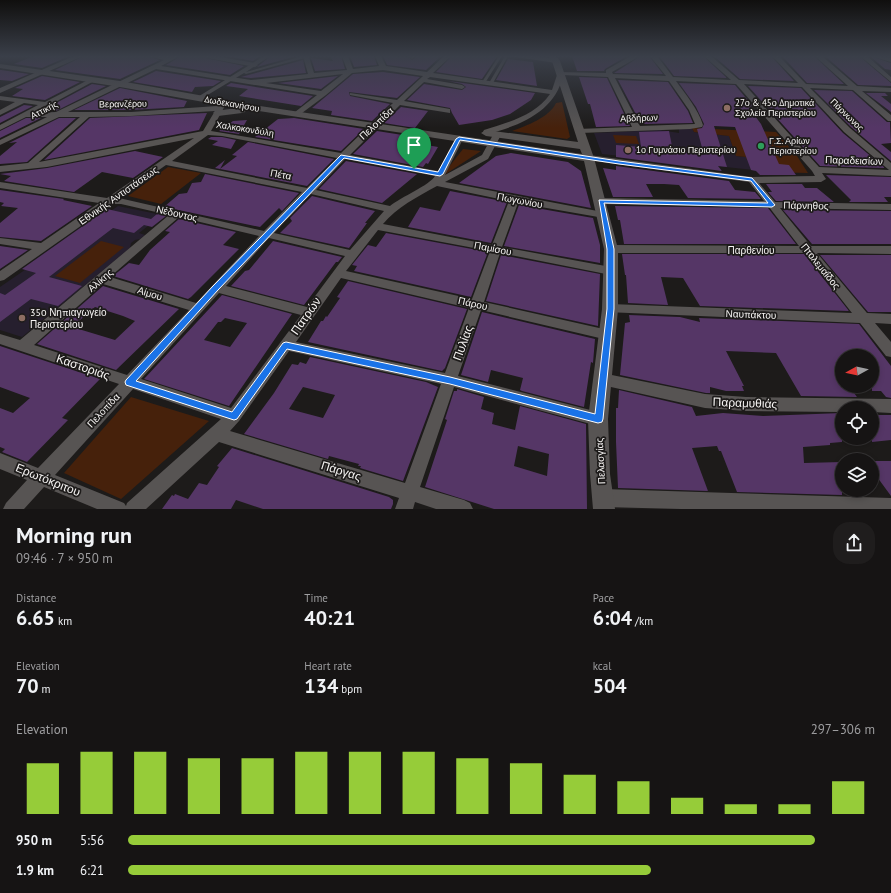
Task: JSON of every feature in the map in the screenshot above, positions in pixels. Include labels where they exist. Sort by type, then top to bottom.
[{"type":"street","points":[[0,91],[25,80]]},
{"type":"street","points":[[0,128],[92,80]]},
{"type":"street","name":"Δωδεκανήσου","points":[[92,80],[199,98],[220,108],[260,109],[459,139],[494,139],[587,152],[752,180],[821,179],[816,170]]},
{"type":"street","name":"Αττικής","points":[[0,143],[129,80]]},
{"type":"street","points":[[199,98],[229,80]]},
{"type":"street","points":[[236,80],[324,94]]},
{"type":"street","points":[[253,82],[275,80]]},
{"type":"street","points":[[298,114],[341,80]]},
{"type":"street","name":"Πελοπίδα","points":[[12,509],[40,477],[267,234],[373,126],[423,80]]},
{"type":"street","points":[[436,80],[462,87]]},
{"type":"street","points":[[458,80],[553,92]]},
{"type":"street","points":[[484,133],[516,122],[532,114],[548,101],[559,80]]},
{"type":"street","name":"Πελασγίας","points":[[562,80],[587,152],[603,208],[611,249],[610,309],[598,419],[600,474],[603,503]]},
{"type":"street","points":[[611,80],[637,128]]},
{"type":"street","name":"Αβδήρων","points":[[580,131],[699,125],[696,117],[672,80]]},
{"type":"street","points":[[688,80],[891,90]]},
{"type":"street","points":[[734,80],[816,170]]},
{"type":"street","name":"Πάρνωνος","points":[[797,80],[847,130],[891,168]]},
{"type":"street","points":[[845,80],[891,119]]},
{"type":"street","points":[[352,94],[447,111]]},
{"type":"street","points":[[0,98],[72,107]]},
{"type":"street","points":[[0,113],[23,101]]},
{"type":"street","name":"Βερανζέρου","points":[[26,114],[139,114],[220,108]]},
{"type":"street","name":"Εθνικής Αντιστάσεως","points":[[0,277],[206,133],[220,108]]},
{"type":"street","points":[[30,166],[88,114]]},
{"type":"street","name":"Χαλκοκονδύλη","points":[[0,169],[30,166],[206,133],[222,134],[343,156],[438,178]]},
{"type":"street","name":"Δωδεκανήσου","points":[[459,139],[484,133],[494,139]]},
{"type":"street","points":[[438,178],[459,139]]},
{"type":"street","name":"Πατρών","points":[[133,509],[217,434],[234,416],[286,346],[308,312],[352,254],[391,209],[438,178],[485,157],[494,139]]},
{"type":"street","name":"Πέτα","points":[[166,162],[391,209]]},
{"type":"street","name":"Παραδεισίων","points":[[816,170],[891,173]]},
{"type":"street","name":"Πωγωνίου","points":[[438,178],[514,199],[603,208]]},
{"type":"street","name":"Πτολεμαΐδος","points":[[752,180],[891,352]]},
{"type":"street","name":"Νέδοντος","points":[[0,185],[121,201],[352,254]]},
{"type":"street","name":"Πυλίας","points":[[404,509],[514,199]]},
{"type":"street","name":"Πάρνηθος","points":[[603,208],[772,205],[891,207]]},
{"type":"street","name":"Αλίκης","points":[[22,346],[178,213]]},
{"type":"street","name":"Παμίσου","points":[[375,226],[611,271]]},
{"type":"street","points":[[0,241],[42,247]]},
{"type":"street","name":"Παρθενίου","points":[[611,249],[891,250]]},
{"type":"street","name":"Πάρου","points":[[338,273],[608,334]]},
{"type":"street","name":"Αίμου","points":[[102,279],[197,308]]},
{"type":"street","points":[[216,288],[308,312]]},
{"type":"street","name":"Ναυπάκτου","points":[[610,309],[891,319]]},
{"type":"street","name":"Καστοριάς","points":[[0,339],[234,416]]},
{"type":"street","points":[[286,346],[450,380],[598,419]]},
{"type":"street","name":"Παραμυθιάς","points":[[602,379],[705,401],[746,404],[891,406]]},
{"type":"street","name":"Πάργας","points":[[217,434],[464,509]]},
{"type":"street","name":"Ερωτόκριτου","points":[[0,461],[118,509]]},
{"type":"street","points":[[603,503],[891,507]]},
{"type":"shaded area","points":[[562,102],[570,137],[567,139],[512,131],[543,117],[549,113],[556,103]]},
{"type":"shaded area","points":[[692,128],[694,132],[729,136],[736,156],[746,157],[750,160],[754,170],[602,154],[594,133],[660,130],[679,133],[679,129]]},
{"type":"shaded area","name":"Γ.Σ. Αρίων Περιστερίου","points":[[692,128],[776,132],[797,156],[808,173],[767,172],[750,160],[747,160],[746,157],[736,156],[729,136],[694,132]]},
{"type":"shaded area","points":[[613,135],[636,136],[639,144],[616,143]]},
{"type":"shaded area","points":[[463,149],[481,151],[441,177]]},
{"type":"shaded area","points":[[168,167],[201,173],[161,204],[128,196]]},
{"type":"shaded area","points":[[118,206],[162,215],[139,233],[145,235],[131,243],[130,248],[22,337],[0,330],[0,287]]},
{"type":"shaded area","points":[[101,241],[124,247],[80,283],[55,276]]},
{"type":"shaded area","points":[[131,397],[209,421],[121,499],[64,473]]},
{"type":"building","points":[[0,80],[15,80],[12,81]]},
{"type":"building","points":[[34,80],[66,80],[80,82],[45,100],[12,96],[23,89],[15,88]]},
{"type":"building","points":[[138,80],[221,81],[213,86],[195,87],[192,92],[133,82]]},
{"type":"building","points":[[306,80],[333,80],[321,89],[278,83]]},
{"type":"building","points":[[346,80],[417,80],[397,98],[349,92],[350,96],[390,104],[372,121],[331,115],[332,111],[312,108]]},
{"type":"building","points":[[496,80],[536,80],[537,86]]},
{"type":"building","points":[[580,80],[608,80],[630,126],[596,127],[590,104],[588,104]]},
{"type":"building","points":[[618,80],[668,82],[688,111],[693,123],[641,124]]},
{"type":"building","points":[[760,80],[793,80],[794,81]]},
{"type":"building","points":[[804,80],[839,80],[844,84],[807,83]]},
{"type":"building","points":[[852,80],[887,80],[891,83],[891,86],[858,85]]},
{"type":"building","points":[[448,81],[535,93],[531,100],[510,114],[492,120],[459,125],[450,108],[407,100],[424,84],[462,90],[466,87],[462,84]]},
{"type":"building","points":[[231,83],[313,96],[301,106],[239,96],[248,89],[226,86]]},
{"type":"building","points":[[679,83],[735,85],[752,105],[749,108],[761,124],[779,164],[789,165],[796,175],[760,175],[756,171],[751,170],[735,127],[714,126],[727,167],[718,166],[722,171],[616,157],[616,145],[641,147],[639,132],[669,131],[673,151],[704,155],[697,129],[702,128],[704,124],[696,107]]},
{"type":"building","points":[[92,84],[106,86],[56,111],[41,111]]},
{"type":"building","points":[[748,86],[801,88],[843,133],[885,168],[820,166]]},
{"type":"building","points":[[120,88],[187,101],[184,107],[131,110],[74,110]]},
{"type":"building","points":[[814,90],[852,91],[887,122],[890,122],[891,143],[881,144],[891,152],[891,161],[851,127]]},
{"type":"building","points":[[866,93],[885,93],[888,96],[881,96],[891,104],[891,112]]},
{"type":"building","points":[[24,105],[33,106],[0,123],[0,117]]},
{"type":"building","points":[[401,107],[428,111],[415,128],[384,123]]},
{"type":"building","points":[[207,113],[199,130],[44,160],[90,118]]},
{"type":"building","points":[[26,118],[41,118],[0,138],[0,131]]},
{"type":"building","points":[[59,118],[76,118],[27,162],[0,164],[0,156],[17,142],[9,143]]},
{"type":"building","points":[[294,118],[364,129],[341,151],[255,137],[278,119]]},
{"type":"building","points":[[247,120],[239,134],[219,131],[233,121]]},
{"type":"building","points":[[377,131],[409,136],[406,139],[417,141],[416,143],[438,147],[428,164],[426,163],[423,167],[353,154]]},
{"type":"building","points":[[211,137],[222,137],[236,140],[231,149],[212,145],[218,141],[208,139]]},
{"type":"building","points":[[248,142],[334,159],[307,186],[220,169],[237,156],[232,155]]},
{"type":"building","points":[[135,151],[163,157],[133,178],[102,172],[74,192],[4,181],[11,176],[0,174],[47,168]]},
{"type":"building","points":[[511,153],[568,162],[581,171],[591,208],[459,183],[496,156]]},
{"type":"building","points":[[225,160],[220,169],[215,168]]},
{"type":"building","points":[[346,161],[417,174],[382,203],[319,189]]},
{"type":"building","points":[[616,166],[729,181],[735,190],[755,192],[761,199],[688,198],[679,185],[664,184],[646,184],[653,197],[613,197],[603,168],[616,170]]},
{"type":"building","points":[[205,174],[299,193],[282,211],[279,208],[260,227],[164,207],[179,194],[187,193],[192,183],[201,182]]},
{"type":"building","points":[[826,175],[891,177],[891,197],[884,197],[888,202],[849,202],[851,200]]},
{"type":"building","points":[[766,184],[802,184],[805,188],[817,188],[834,202],[776,201],[768,192],[772,192]]},
{"type":"building","points":[[0,190],[64,199],[63,200],[92,206],[41,241],[0,237],[0,223],[18,208],[1,206],[4,203],[0,202]]},
{"type":"building","points":[[450,191],[507,202],[491,243],[408,227],[420,207],[440,211]]},
{"type":"building","points":[[312,196],[375,211],[365,223],[367,223],[349,248],[280,233],[292,221],[290,218]]},
{"type":"building","points":[[519,205],[593,218],[600,245],[600,263],[504,246]]},
{"type":"building","points":[[615,206],[768,208],[796,244],[624,244],[620,220],[618,220]]},
{"type":"building","points":[[107,209],[151,219],[157,214],[166,216],[152,227],[144,225],[134,233],[113,228],[49,277],[82,286],[58,306],[31,299],[0,322],[0,293],[5,295],[36,273],[22,269]]},
{"type":"building","points":[[783,210],[891,211],[891,244],[812,244]]},
{"type":"building","points":[[179,219],[236,232],[223,245],[239,249],[188,299],[113,276],[129,263],[139,265],[150,250],[170,232],[165,231]]},
{"type":"building","points":[[386,233],[488,252],[471,297],[354,271],[357,266],[352,265],[368,245],[376,247]]},
{"type":"building","points":[[273,241],[342,257],[338,262],[336,262],[304,305],[231,286],[245,271],[249,270]]},
{"type":"building","points":[[0,246],[28,250],[0,269]]},
{"type":"building","points":[[622,254],[804,254],[849,311],[700,306],[683,278],[661,277],[668,305],[628,303],[626,275]]},
{"type":"building","points":[[501,255],[600,274],[598,326],[486,301]]},
{"type":"building","points":[[820,255],[891,255],[891,312],[868,312]]},
{"type":"building","points":[[348,281],[467,309],[445,368],[442,371],[308,342],[321,321],[323,321],[326,316],[327,317],[340,298],[337,297]]},
{"type":"building","points":[[103,286],[179,309],[116,370],[37,344]],"holes":[[[95,307],[135,321],[115,340],[72,327]]]},
{"type":"building","points":[[222,295],[292,314],[229,406],[144,379]],"holes":[[[225,318],[247,323],[230,347],[204,340],[218,322],[221,322]]]},
{"type":"building","points":[[482,312],[595,339],[593,363],[591,362],[584,407],[522,391],[520,390],[523,378],[491,370],[488,382],[461,375]]},
{"type":"building","points":[[629,315],[680,317],[700,322],[699,318],[859,324],[878,349],[835,349],[835,393],[854,393],[857,397],[801,396],[776,353],[726,351],[744,386],[742,386],[744,391],[726,391],[710,387],[710,393],[706,393],[620,375],[625,323],[630,322]]},
{"type":"building","points":[[0,346],[100,379],[62,418],[68,420],[27,462],[2,452],[5,449],[0,447],[0,408],[13,413],[30,398],[0,387]]},
{"type":"building","points":[[879,350],[891,366],[891,398],[886,397],[881,391],[879,391]]},
{"type":"building","points":[[310,357],[426,382],[438,387],[403,481],[360,468],[361,466],[358,466],[359,464],[329,456],[328,459],[244,434],[274,393],[292,364],[298,365],[300,362],[306,364]],"holes":[[[303,387],[335,395],[323,418],[289,409]]]},
{"type":"building","points":[[457,389],[484,397],[481,409],[494,413],[492,424],[515,430],[520,406],[586,424],[587,509],[494,509],[425,487],[447,420],[445,419],[454,391],[457,391]],"holes":[[[518,446],[549,454],[547,476],[514,466]]]},
{"type":"building","points":[[619,390],[692,407],[696,416],[723,413],[763,416],[835,413],[835,443],[830,443],[830,445],[803,447],[804,463],[835,462],[835,495],[737,492],[721,451],[719,451],[717,446],[692,448],[708,491],[618,488],[616,408],[618,408]]},
{"type":"building","points":[[879,415],[891,415],[891,440],[879,441]]},
{"type":"building","points":[[232,448],[389,497],[393,500],[393,504],[391,509],[263,509],[236,500],[231,509],[162,509],[172,495],[174,496],[175,494],[188,499],[199,483],[207,485],[219,467],[217,466]]},
{"type":"building","points":[[879,461],[891,461],[891,496],[879,480]]},
{"type":"place","name":"27ο & 45ο Δημοτικά Σχολεία Περιστερίου","points":[[727,108]]},
{"type":"place","name":"Γ.Σ. Αρίων Περιστερίου","points":[[761,146]]},
{"type":"place","name":"1ο Γυμνάσιο Περιστερίου","points":[[628,150]]},
{"type":"place","name":"35ο Νηπιαγωγείο Περιστερίου","points":[[22,318]]},
{"type":"route","points":[[459,139],[619,163],[752,180],[772,205],[601,201],[611,249],[610,309],[598,419],[450,380],[286,346],[234,416],[129,382],[267,234],[343,156],[414,169],[440,174],[459,139]]}]
